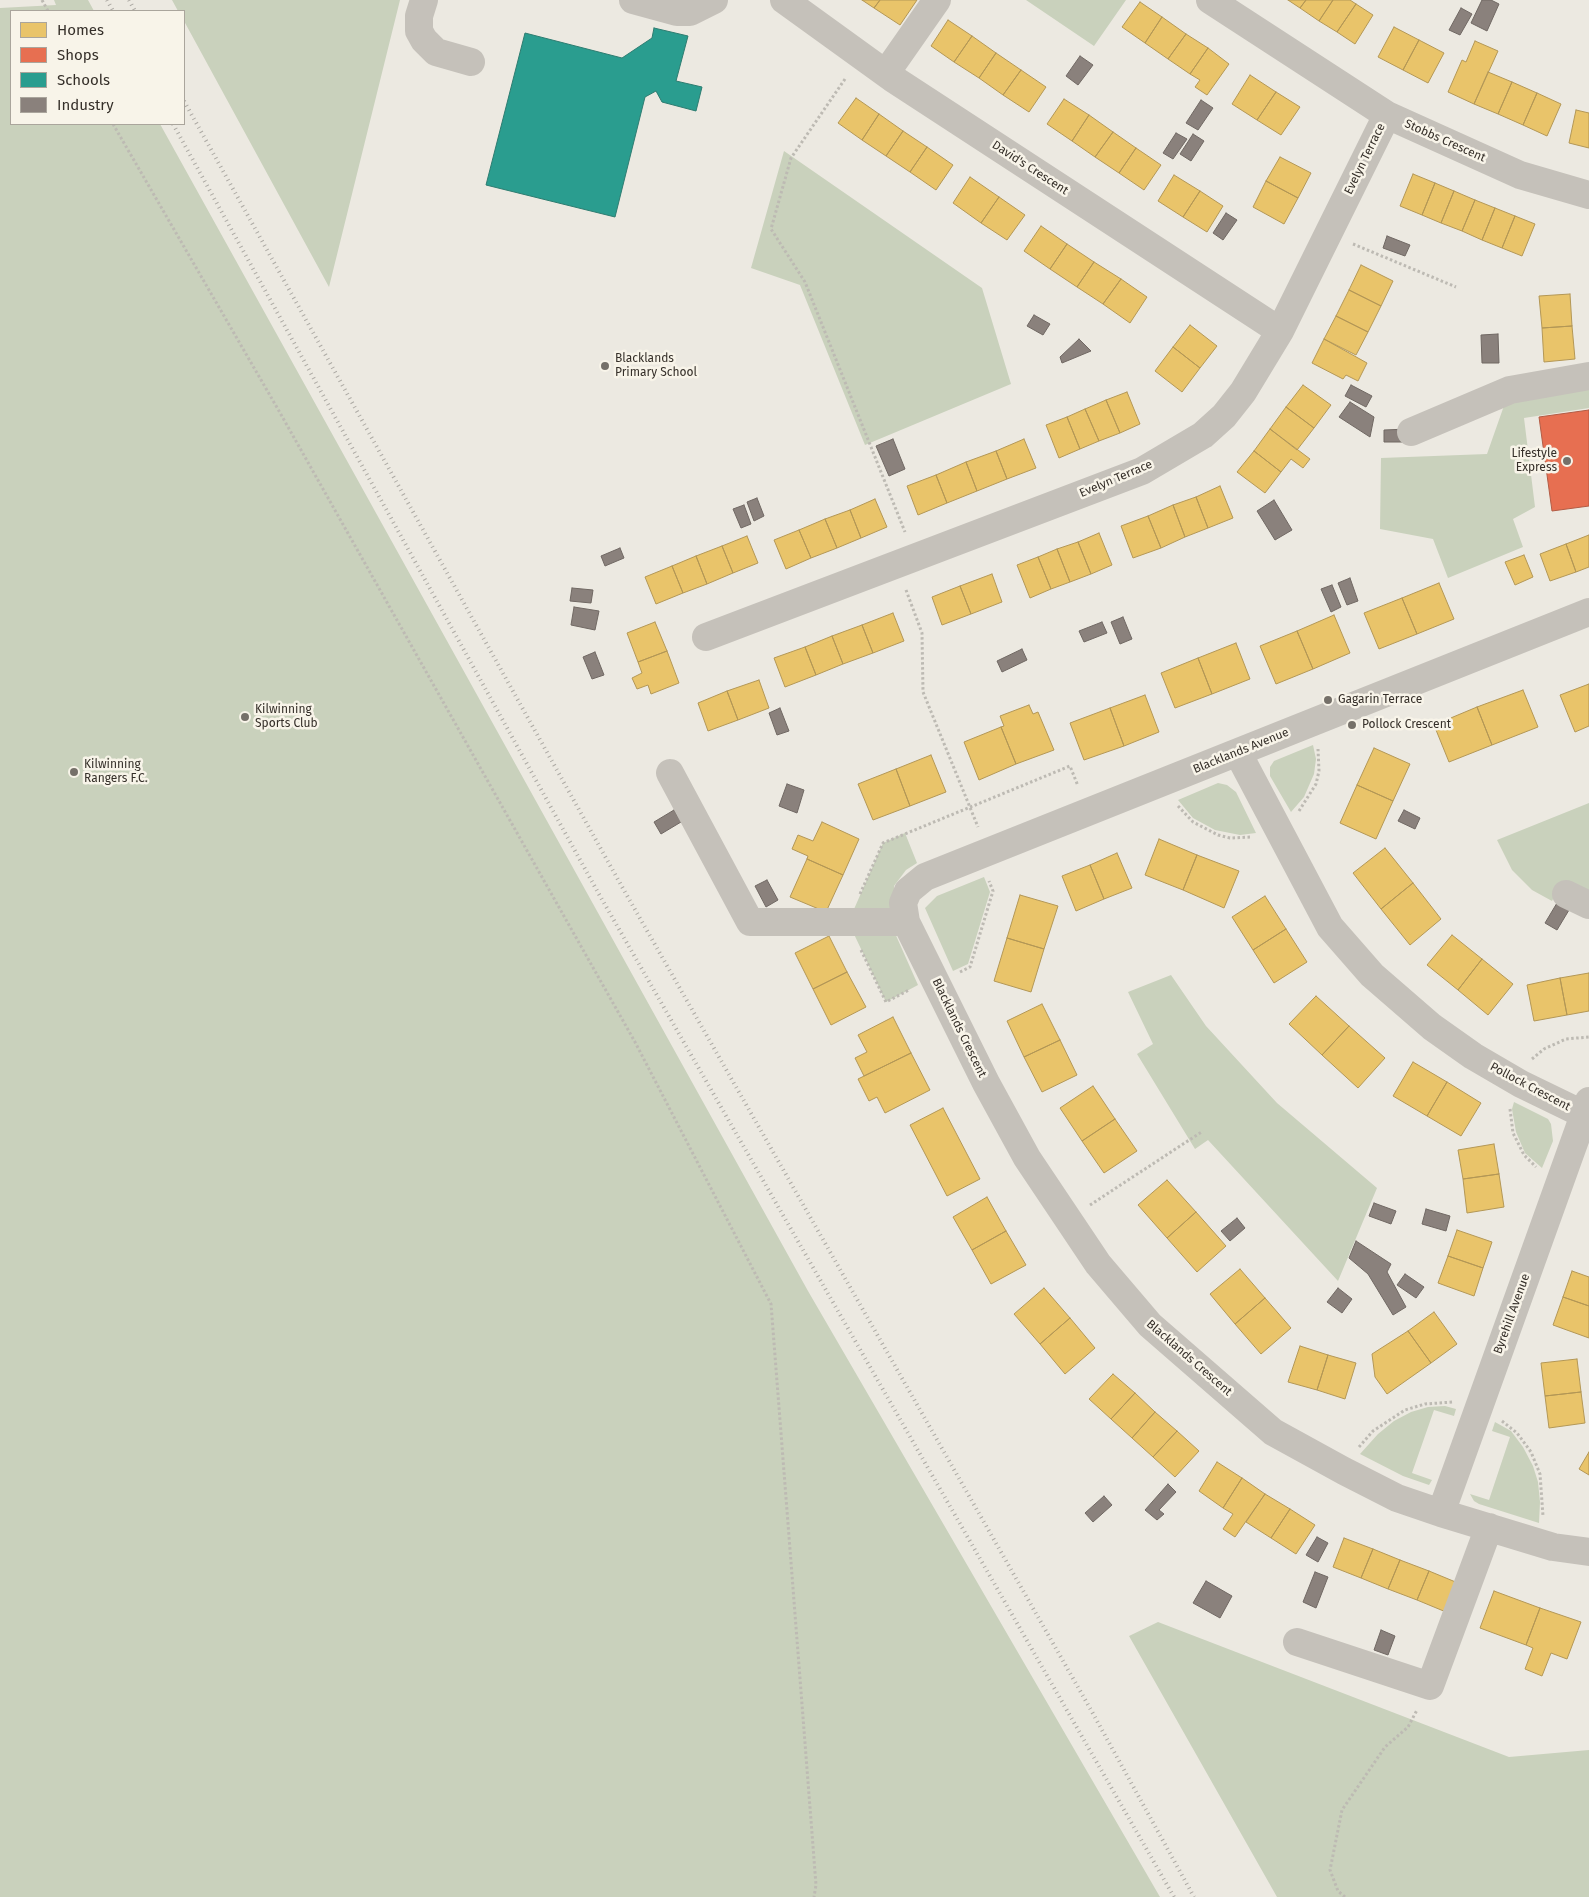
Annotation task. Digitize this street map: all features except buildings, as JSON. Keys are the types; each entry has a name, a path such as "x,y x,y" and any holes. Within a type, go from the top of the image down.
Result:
{"street":[{"path":"424,0 419,16 420,31 424,40 436,52 471,62"},
{"path":"633,0 677,12 690,12 714,0"},
{"name":"David's Crescent","path":"784,0 886,73 1280,331"},
{"path":"886,73 937,0"},
{"name":"Stobbs Crescent","path":"1214,1 1387,115 1520,175 1589,196"},
{"name":"Evelyn Terrace","path":"706,637 1142,470 1203,435 1224,416 1243,392 1280,331 1387,115"},
{"path":"1411,432 1510,390 1589,376"},
{"name":"Blacklands Avenue","path":"905,913 908,891 925,877 1589,612"},
{"name":"Pollock Crescent","path":"1238,753 1276,829 1330,927 1372,975 1432,1027 1474,1056 1516,1081 1587,1111"},
{"path":"670,773 750,922 905,913"},
{"name":"Blacklands Crescent","path":"905,913 937,984 986,1083 1027,1158 1067,1221 1098,1264 1150,1325 1274,1432 1397,1498 1553,1547 1589,1552"},
{"name":"Byrehill Avenue","path":"1441,1513 1587,1111"},
{"path":"1297,1642 1430,1686 1489,1527"}],"path":[{"path":"861,56 791,158 771,230 805,282 905,560 922,633 923,692 984,854 993,892 970,967 937,984"},
{"path":"114,125 279,411 635,1042 771,1304 816,1885 814,1897"},
{"path":"1328,233 1456,286"},
{"path":"1164,782 1182,812 1204,829 1218,835 1248,838 1276,829 1295,816 1316,784 1319,771 1318,744 1308,724"},
{"path":"1067,1221 1203,1130"},
{"path":"1345,1897 1338,1891 1330,1870 1342,1810 1385,1747 1408,1727 1430,1686"}],"green space":[{"name":"Kilwinning Sports Club","path":"54,0 88,0 93,10 10,10 10,125 161,125 808,1291 1160,1897 0,1897 0,8 56,5"},
{"path":"172,0 400,0 329,287 185,23 185,10 177,10"},
{"path":"1026,0 1126,0 1094,46"},
{"path":"784,151 982,288 1011,384 865,445 800,285 751,268"},
{"path":"1589,382 1589,408 1524,418 1535,507 1513,519 1523,547 1448,578 1433,539 1380,529 1381,458 1487,454 1506,400"},
{"path":"1313,745 1316,759 1314,774 1304,797 1291,812 1270,776 1270,767 1274,761"},
{"path":"1218,783 1227,785 1236,792 1256,833 1240,835 1215,830 1193,818 1178,800"},
{"path":"1589,803 1589,897 1561,885 1552,901 1532,890 1512,870 1497,840"},
{"path":"905,833 917,863 906,870 894,886 894,914 851,916 883,843"},
{"path":"984,877 990,892 968,964 953,971 925,908 937,896"},
{"path":"894,931 918,985 886,1002 853,932"},
{"path":"1171,975 1206,1026 1277,1103 1377,1188 1338,1281 1208,1140 1195,1149 1137,1054 1153,1044 1128,992"},
{"path":"1514,1102 1548,1119 1551,1124 1553,1141 1542,1168 1525,1153 1516,1132 1512,1109"},
{"path":"1445,1406 1456,1409 1454,1416 1434,1410 1412,1473 1432,1480 1429,1485 1403,1476 1360,1454 1378,1434 1394,1421 1411,1412 1428,1407"},
{"path":"1495,1422 1511,1431 1523,1447 1533,1466 1538,1482 1540,1502 1539,1523 1479,1504 1474,1501 1470,1494 1489,1500 1510,1437 1492,1431"},
{"path":"1158,1622 1509,1757 1589,1750 1589,1897 1277,1897 1129,1636"}],"railway":[{"path":"107,0 112,10"},
{"path":"129,0 134,10"},
{"path":"185,103 621,885 1091,1710 1194,1897"},
{"path":"174,125 600,896 1174,1897"}],"place":[{"name":"Blacklands Primary School","path":"605,366"},
{"name":"Lifestyle Express","path":"1567,461"},
{"name":"Gagarin Terrace","path":"1328,700"},
{"name":"Kilwinning Sports Club","path":"245,717"},
{"name":"Pollock Crescent","path":"1352,725"},
{"name":"Kilwinning Rangers F.C.","path":"74,772"}]}
